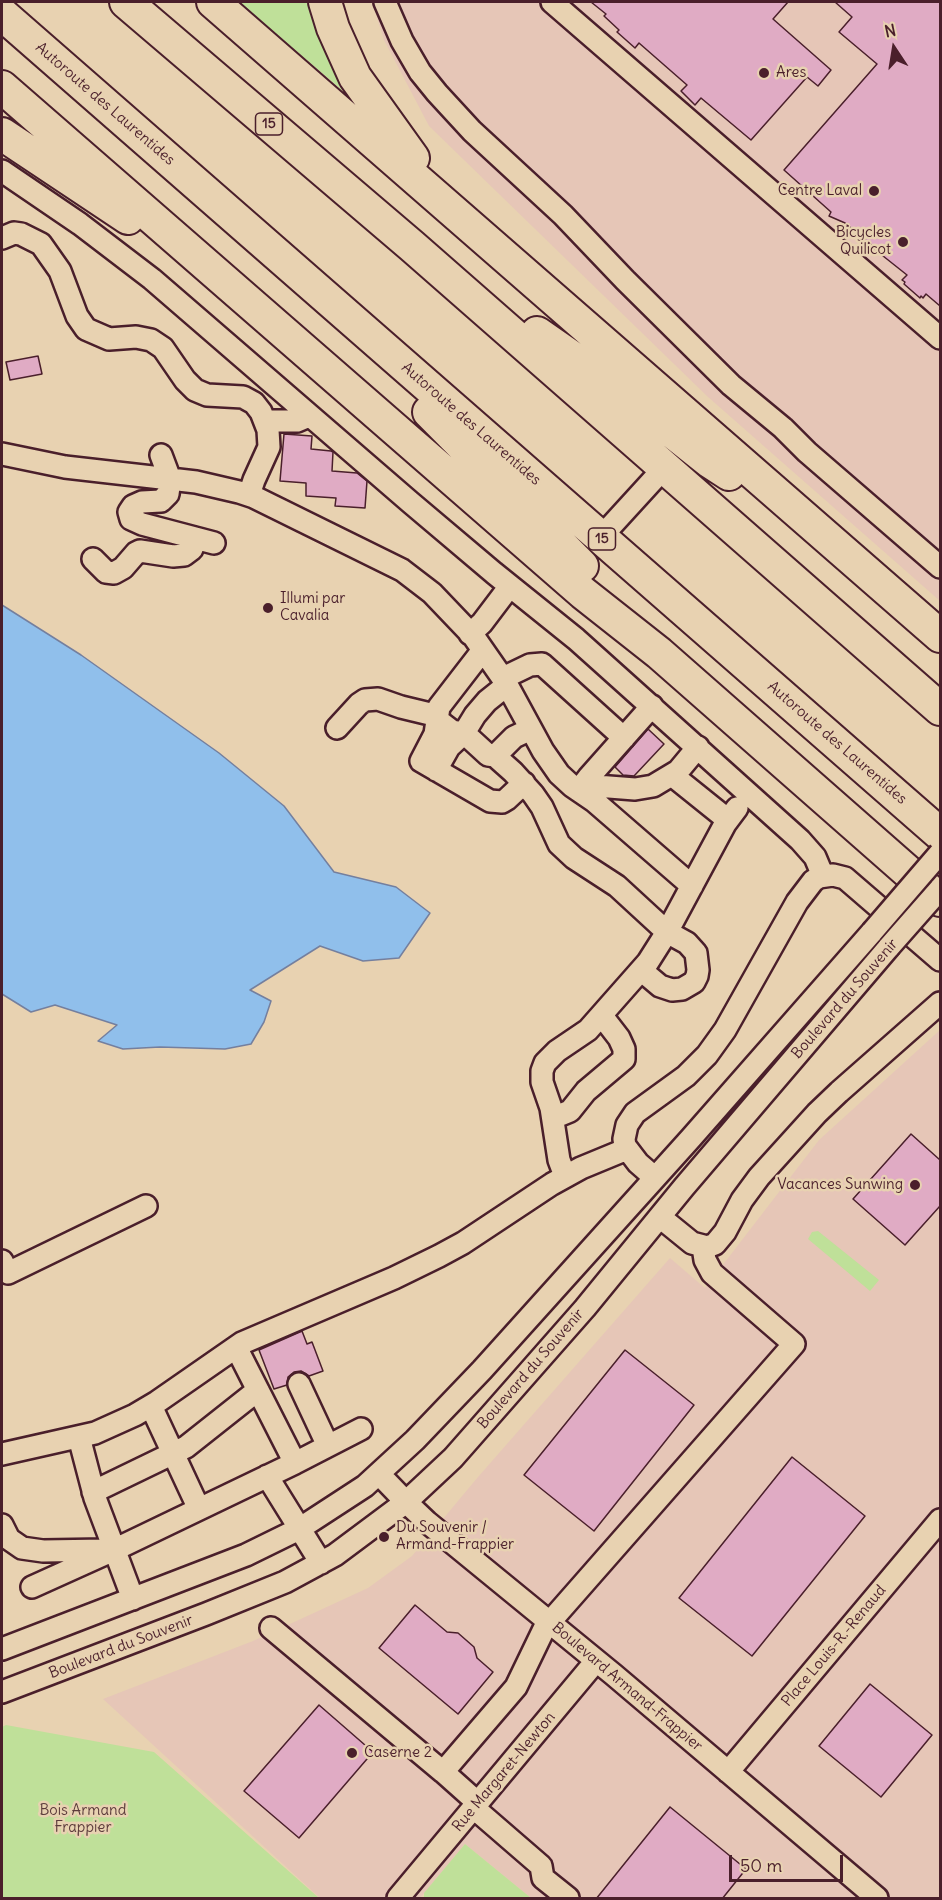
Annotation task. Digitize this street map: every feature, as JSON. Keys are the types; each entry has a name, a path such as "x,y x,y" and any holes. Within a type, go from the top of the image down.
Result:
{"highway":[{"name":"15","path":"126,2 412,246 940,709"},
{"path":"213,2 940,636"},
{"path":"325,2 340,45 360,84 447,204"},
{"name":"Autoroute des Laurentides","path":"2,14 940,834"},
{"path":"2,87 583,593 659,653 940,900"},
{"path":"2,134 222,278"},
{"path":"265,244 596,580 659,653"},
{"path":"412,246 626,395 709,461 828,538"}],"street":[{"path":"384,2 402,41 420,72 471,131 563,215 731,385 940,567"},
{"path":"552,2 940,338"},
{"path":"2,171 125,257 196,315 510,586 576,639 809,849 823,876"},
{"path":"2,238 15,233 28,236 41,244 60,271 77,316 86,329 109,339 143,338 158,343 195,390 207,395 250,399 258,407 265,421 269,447 249,495"},
{"path":"265,421 297,421 308,414"},
{"path":"2,454 65,467 214,485 249,495 402,570 432,593 477,642 505,682 543,751 566,781 692,886"},
{"path":"93,559 106,572 114,573 123,568 140,551 173,556 184,555 205,540 134,522 129,516 130,509 137,504 156,502 165,498 170,479 161,454"},
{"path":"600,537 664,468"},
{"path":"510,586 482,623 477,642 439,707 435,734 421,761 486,799 496,802 507,799 524,783"},
{"path":"436,770 449,747 464,733 487,701 505,682 530,665 542,664 624,738"},
{"path":"337,728 354,708 366,700 378,699 425,712 453,731 464,733 488,755 495,756 524,783 542,807 565,852 617,886 667,932 687,943 696,953 698,970 694,982 682,990 660,986 641,970"},
{"path":"579,790 652,706"},
{"path":"495,756 514,737 531,729"},
{"path":"579,790 604,785 635,789 659,784 684,765 698,747"},
{"path":"565,1176 559,1160 553,1118 542,1082 545,1063 557,1051 581,1036 602,1016 641,970 667,932 733,814 672,775"},
{"name":"Boulevard du Souvenir","path":"2,1649 246,1555 298,1529 379,1474 416,1440 586,1256 940,853"},
{"path":"654,1177 627,1149 624,1132 630,1119 642,1107 686,1076 707,1054 725,1030 797,902 813,881 823,876 839,876 855,885 940,960"},
{"name":"Boulevard du Souvenir","path":"2,1692 247,1599 321,1563 351,1544 406,1502 453,1458 585,1308 940,889"},
{"path":"660,1217 687,1241 703,1247 712,1246 719,1241 749,1191 816,1113 940,1004"},
{"path":"553,1118 570,1111 586,1092 624,1059 624,1049 619,1038 602,1016"},
{"path":"2,1454 79,1437 114,1425 150,1406 236,1347 440,1256 565,1176 627,1149"},
{"path":"2,1261 8,1273 146,1206"},
{"path":"441,1770 443,1772 516,1687 544,1629 794,1344 712,1273 705,1260 703,1247"},
{"path":"236,1347 295,1463"},
{"path":"299,1384 328,1446"},
{"path":"93,1492 174,1454 195,1441 258,1390"},
{"path":"150,1406 199,1509"},
{"path":"32,1587 114,1550 361,1429"},
{"path":"79,1437 93,1492 133,1599"},
{"name":"Boulevard Armand-Frappier","path":"379,1474 406,1502 728,1772 862,1895"},
{"path":"267,1476 321,1563"},
{"name":"Place Louis-R.-Renaud","path":"728,1772 940,1520"},
{"path":"2,1529 15,1545 32,1550 114,1550"},
{"path":"271,1628 441,1770 541,1866 543,1878 568,1899"},
{"name":"Rue Margaret-Newton","path":"409,1894 476,1805 596,1661"}],"shaded area":[{"path":"372,2 940,2 940,601 708,397 429,126 384,40"},
{"path":"940,1030 940,1898 531,1898 465,1844 420,1898 320,1898 103,1699 253,1641 368,1588 412,1556 478,1477 670,1258 705,1288 819,1140"}],"green space":[{"path":"239,2 316,2 355,93 350,97"},
{"path":"818,1231 879,1280 870,1291 808,1239 812,1232"},
{"name":"Bois Armand Frappier","path":"6,1725 154,1752 319,1898 2,1898 2,1727"},
{"path":"465,1844 531,1898 424,1898 424,1893"}],"water":[{"path":"2,605 81,655 219,753 284,806 334,872 396,887 430,913 399,958 363,961 320,946 250,990 271,1001 264,1022 251,1044 225,1049 160,1047 123,1049 98,1041 117,1025 55,1005 31,1012 2,994"}],"building":[{"path":"591,2 788,2 773,19 831,70 818,86 807,77 751,140 701,98 695,105 681,91 687,85 639,43 635,48 617,32 619,30 604,16 606,14"},
{"name":"Centre Laval","path":"835,2 940,2 940,306 926,294 920,298 904,284 902,280 907,275 845,223 829,216 831,212 784,170 877,64 839,32 852,17"},
{"path":"38,356 42,374 10,380 6,362"},
{"path":"284,434 312,436 311,449 333,452 332,471 357,473 367,481 365,508 335,506 336,498 306,496 306,483 280,481"},
{"path":"648,729 664,744 634,776 623,775 615,767"},
{"path":"911,1134 940,1160 940,1206 905,1245 853,1199"},
{"path":"302,1331 307,1344 312,1342 323,1371 309,1376 301,1371 294,1372 288,1377 287,1385 274,1389 259,1350"},
{"path":"625,1350 694,1405 594,1531 524,1475"},
{"path":"792,1457 865,1516 752,1656 679,1598"},
{"path":"415,1605 447,1632 458,1633 474,1647 477,1658 493,1672 458,1714 379,1648"},
{"path":"870,1684 932,1735 881,1797 819,1746"},
{"path":"319,1705 373,1752 299,1838 244,1791"},
{"path":"670,1807 746,1869 722,1899 596,1899"}],"place":[{"name":"Ares","path":"764,73"},
{"name":"Centre Laval","path":"874,191"},
{"name":"Bicycles Quilicot","path":"903,242"},
{"name":"Illumi par Cavalia","path":"268,608"},
{"name":"Vacances Sunwing","path":"915,1185"},
{"name":"Du Souvenir / Armand-Frappier","path":"384,1537"},
{"name":"Caserne 2","path":"352,1753"}]}
